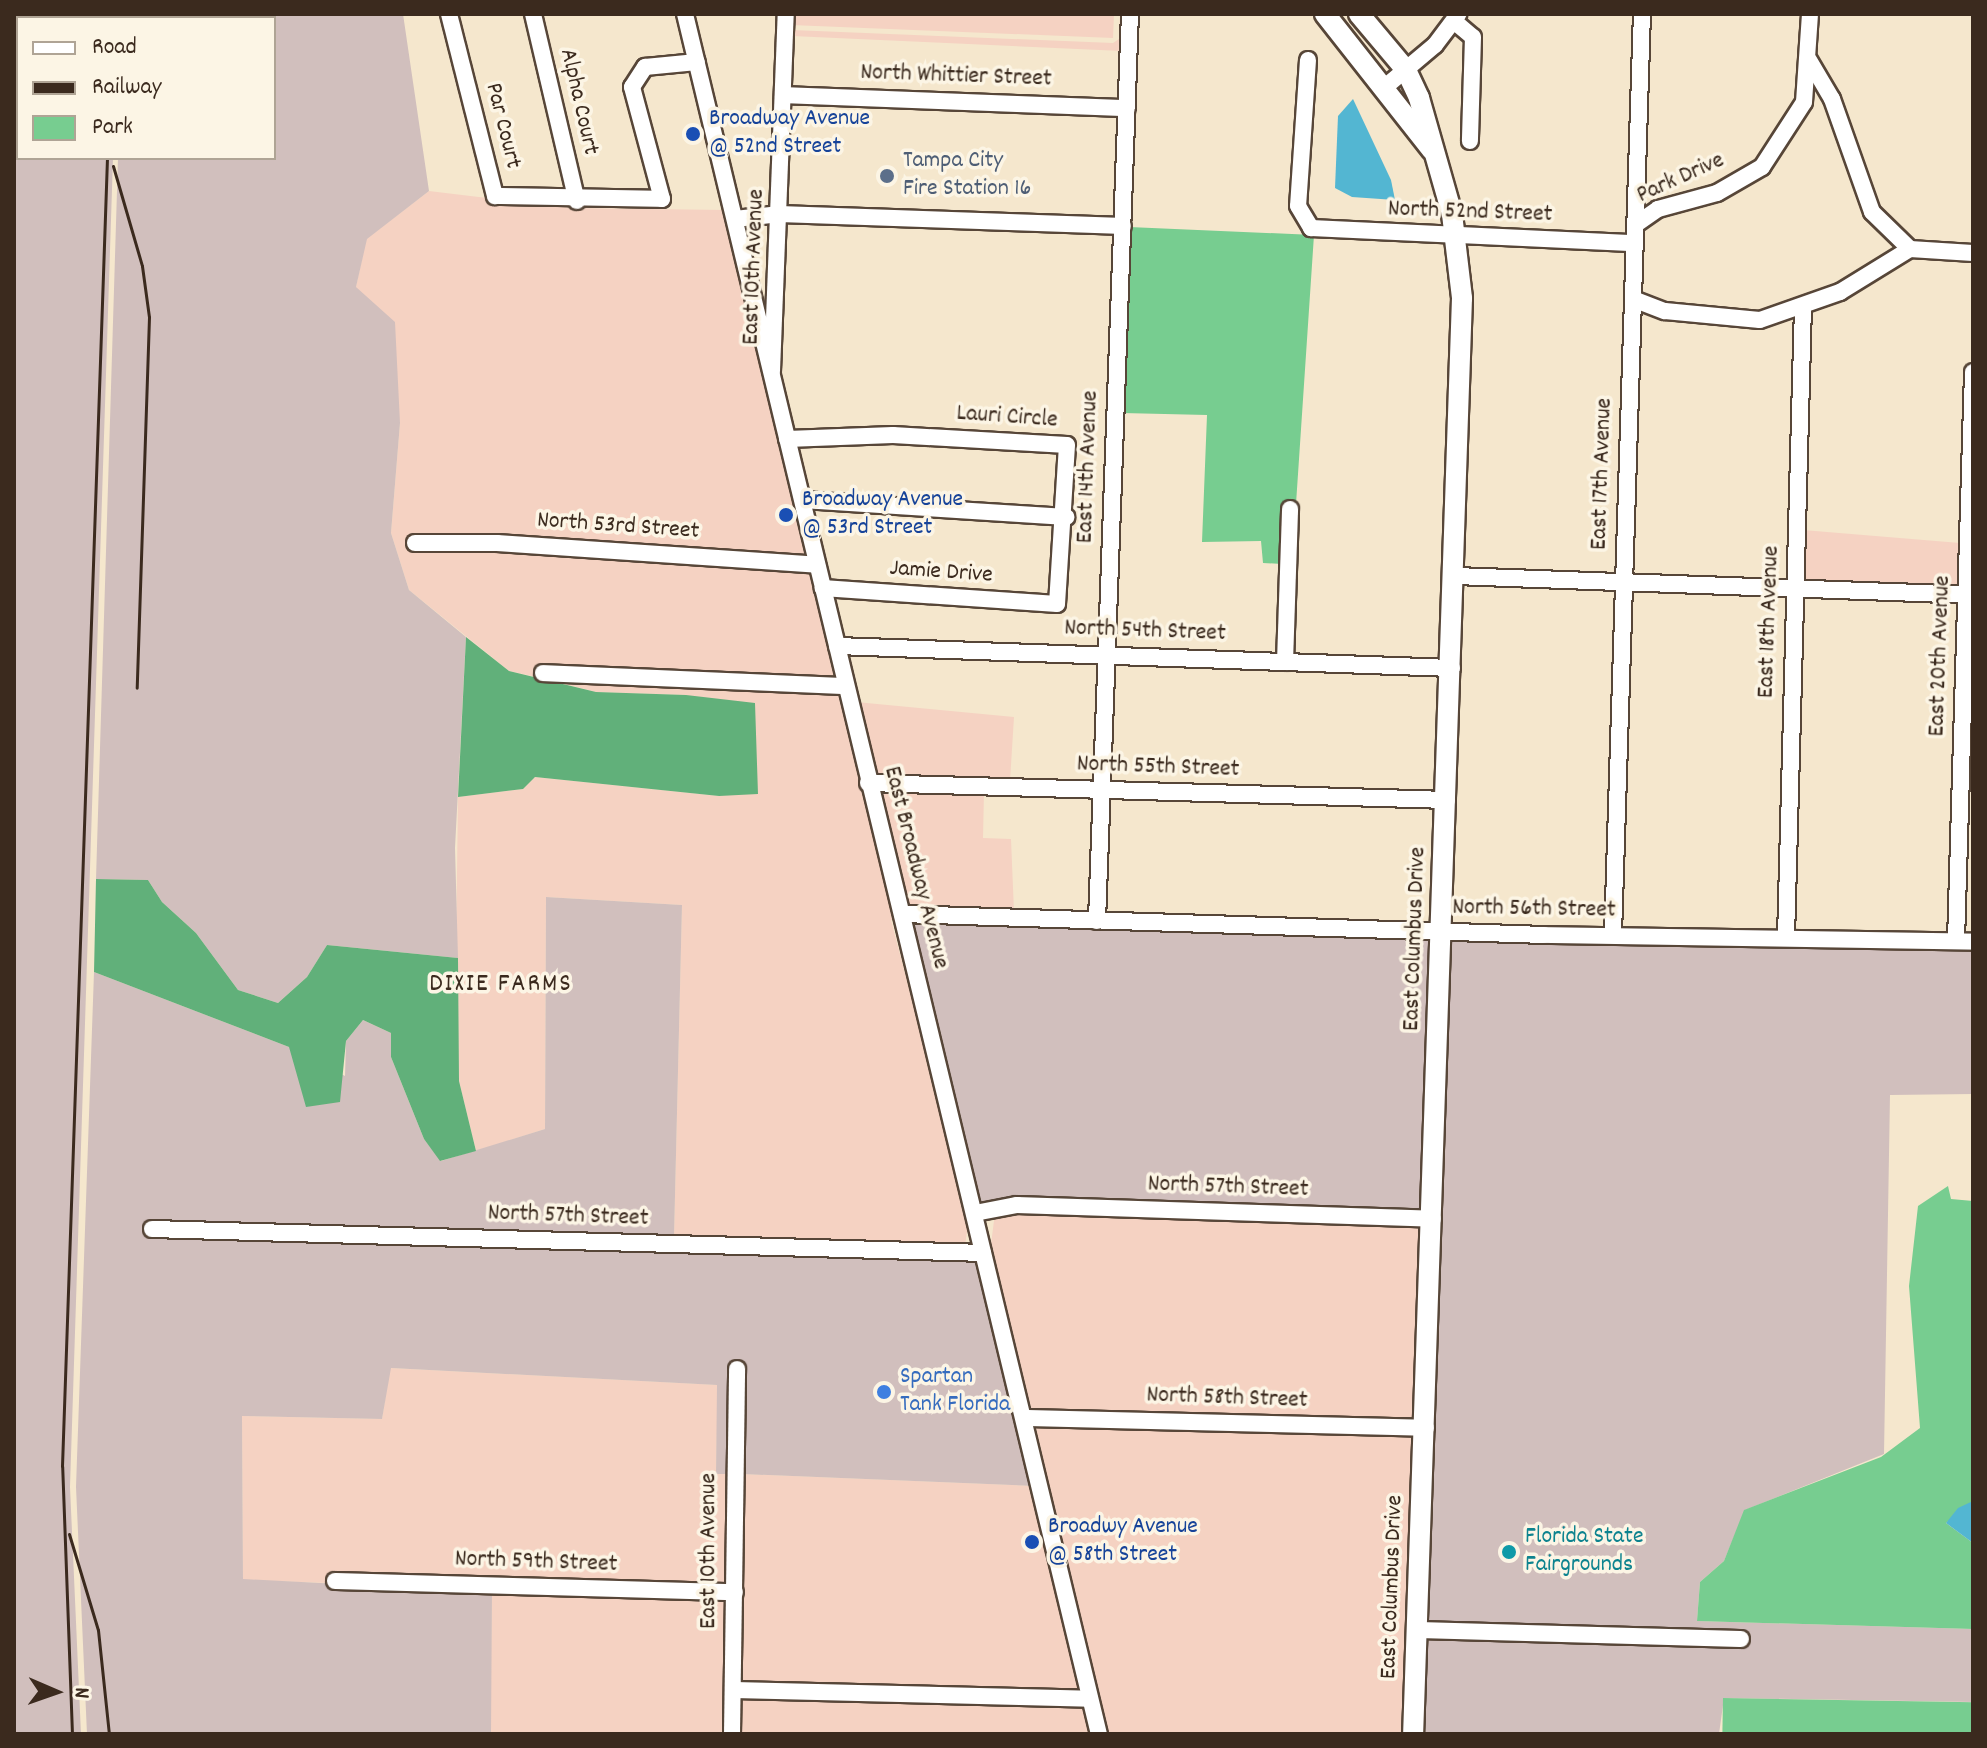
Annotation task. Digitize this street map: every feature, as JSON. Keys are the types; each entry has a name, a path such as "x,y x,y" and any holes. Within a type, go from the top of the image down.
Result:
{"main road":[{"name":"East Columbus Drive","path":"1325,14 1432,150"},
{"name":"East Columbus Drive","path":"1359,14 1406,70 1428,124 1432,150 1457,237 1462,323 1413,1734"}],"street":[{"name":"Par Court","path":"449,14 495,196 577,201 662,199 632,87 636,77 656,64 697,62"},
{"name":"Alpha Court","path":"533,14 577,201"},
{"name":"East Broadway Avenue","path":"685,14 868,783 1026,1418 1099,1734"},
{"name":"East 10th Avenue","path":"771,376 776,358 786,14"},
{"name":"East 14th Avenue","path":"1097,921 1130,14"},
{"name":"East 17th Avenue","path":"1613,935 1642,14"},
{"path":"1810,14 1809,60 1832,99 1872,212 1910,249"},
{"path":"1385,87 1406,70 1456,18 1473,37 1470,141"},
{"name":"North 52nd Street","path":"1308,60 1298,206 1305,224 1322,230 1635,243"},
{"name":"Park Drive","path":"1635,225 1658,209 1717,193 1762,167 1804,102 1809,60"},
{"name":"North Whittier Street","path":"783,95 1127,108"},
{"path":"1804,102 1832,99"},
{"path":"735,219 780,214 1123,226"},
{"path":"1633,299 1665,311 1712,318 1760,320 1840,292 1910,249 1973,253"},
{"name":"East 18th Avenue","path":"1786,938 1803,307"},
{"name":"East 20th Avenue","path":"1965,942 1973,372"},
{"name":"Lauri Circle","path":"787,439 893,435 1067,445 1066,517 1057,604"},
{"path":"803,500 1066,517"},
{"path":"1285,662 1290,509"},
{"name":"North 53rd Street","path":"415,543 497,543 817,565"},
{"path":"1455,576 1970,595"},
{"name":"Jamie Drive","path":"823,588 1057,604"},
{"name":"North 54th Street","path":"837,646 1452,668"},
{"path":"543,673 846,686"},
{"name":"North 55th Street","path":"868,783 1447,800"},
{"name":"North 56th Street","path":"902,914 1442,932 1965,942"},
{"name":"North 57th Street","path":"975,1213 1017,1205 1433,1219"},
{"name":"North 57th Street","path":"152,1229 983,1253"},
{"name":"East 10th Avenue","path":"732,1734 735,1592 731,1574 737,1369"},
{"name":"North 58th Street","path":"1026,1418 1426,1428"},
{"name":"North 59th Street","path":"335,1581 735,1592"},
{"path":"1418,1630 1741,1639"},
{"path":"734,1690 1090,1699"}],"shaded area":[{"path":"14,14 121,14 16,16 16,160 113,160 70,1487 81,1734 14,1734"},
{"path":"403,14 429,191 367,239 356,287 395,322 400,423 391,533 409,590 466,637 455,848 458,958 327,945 307,977 278,1003 238,990 196,933 162,902 148,880 96,879 118,160 276,160 276,16 126,16"},
{"path":"791,14 1114,14 1113,38 791,25"},
{"path":"1120,14 1122,51 792,36 792,30 1113,43 1119,39"},
{"path":"429,191 572,208 726,210 809,558 497,537 409,537 409,548 497,549 812,570 838,680 537,667 536,677 509,671 409,590 391,533 400,423 356,287 366,239"},
{"path":"1803,530 1960,543 1960,588 1802,583"},
{"path":"546,679 840,692 897,920 891,920 969,1217 965,1246 674,1238 682,905 546,897 545,1129 476,1151 459,1081 455,1024 458,797 523,789 535,777 719,796 686,695 596,692"},
{"path":"856,702 1014,717 1010,781 874,777"},
{"path":"876,789 984,792 983,838 1011,839 1014,912 907,908"},
{"path":"546,897 682,905 674,1238 146,1223 145,1234 978,1259 1035,1486 741,1474 743,1363 731,1363 727,1474 716,1474 717,1385 391,1368 382,1419 242,1416 243,1579 492,1592 491,1734 87,1734 76,1487 94,972 289,1047 345,1076 346,1041 363,1020 391,1033 391,1057 424,1139 441,1161 545,1129"},
{"path":"910,920 1436,938 1427,1213 979,1206"},
{"path":"1449,938 1973,948 1973,1094 1890,1095 1884,1454 1745,1510 1724,1561 1700,1582 1697,1621 1973,1629 1973,1702 1724,1698 1719,1734 1420,1734 1424,1637 1747,1645 1747,1634 1424,1625"},
{"path":"995,1213 1426,1228 1420,1422 1032,1412 990,1252"},
{"path":"390,1368 718,1385 716,1473 727,1474 727,1586 330,1575 329,1583 243,1580 242,1416 382,1419"},
{"path":"1035,1424 1419,1434 1407,1734 1106,1734"},
{"path":"741,1474 1035,1486 1082,1693 741,1685"},
{"path":"492,1592 728,1596 726,1734 490,1734"},
{"path":"741,1697 1085,1704 1092,1734 739,1734"}],"green space":[{"path":"1129,227 1314,235 1296,504 1284,504 1282,564 1263,563 1261,541 1202,542 1207,415 1122,413"},
{"path":"466,637 509,671 596,692 686,695 755,703 758,794 719,796 535,777 523,789 458,797"},
{"path":"96,879 148,880 162,902 196,933 238,990 278,1003 307,977 327,945 458,958 459,1081 476,1151 440,1161 424,1139 391,1057 391,1033 363,1020 346,1041 340,1102 306,1107 289,1047 94,972"},
{"path":"1948,1186 1951,1199 1973,1201 1973,1501 1946,1523 1973,1543 1973,1629 1697,1621 1700,1582 1724,1561 1744,1510 1881,1457 1920,1428 1909,1286 1918,1206"},
{"path":"1723,1698 1973,1702 1972,1734 1722,1734"}],"water":[{"path":"1353,99 1391,180 1395,200 1352,197 1335,188 1338,116"},
{"path":"1973,1501 1973,1543 1946,1523 1958,1508"}],"railway":[{"path":"72,1734 62,1466 107,160"},
{"path":"113,166 142,266 149,317 137,688"},
{"path":"69,1534 98,1630 109,1734"}],"place":[{"name":"Broadway Avenue @ 52nd Street","path":"693,134"},
{"name":"Tampa City Fire Station 16","path":"887,176"},
{"name":"Broadway Avenue @ 53rd Street","path":"786,515"},
{"name":"Spartan Tank Florida","path":"884,1392"},
{"name":"Broadwy Avenue @ 58th Street","path":"1032,1542"},
{"name":"Florida State Fairgrounds","path":"1509,1552"}],"district":[{"name":"DIXIE FARMS","path":"501,985"}]}
